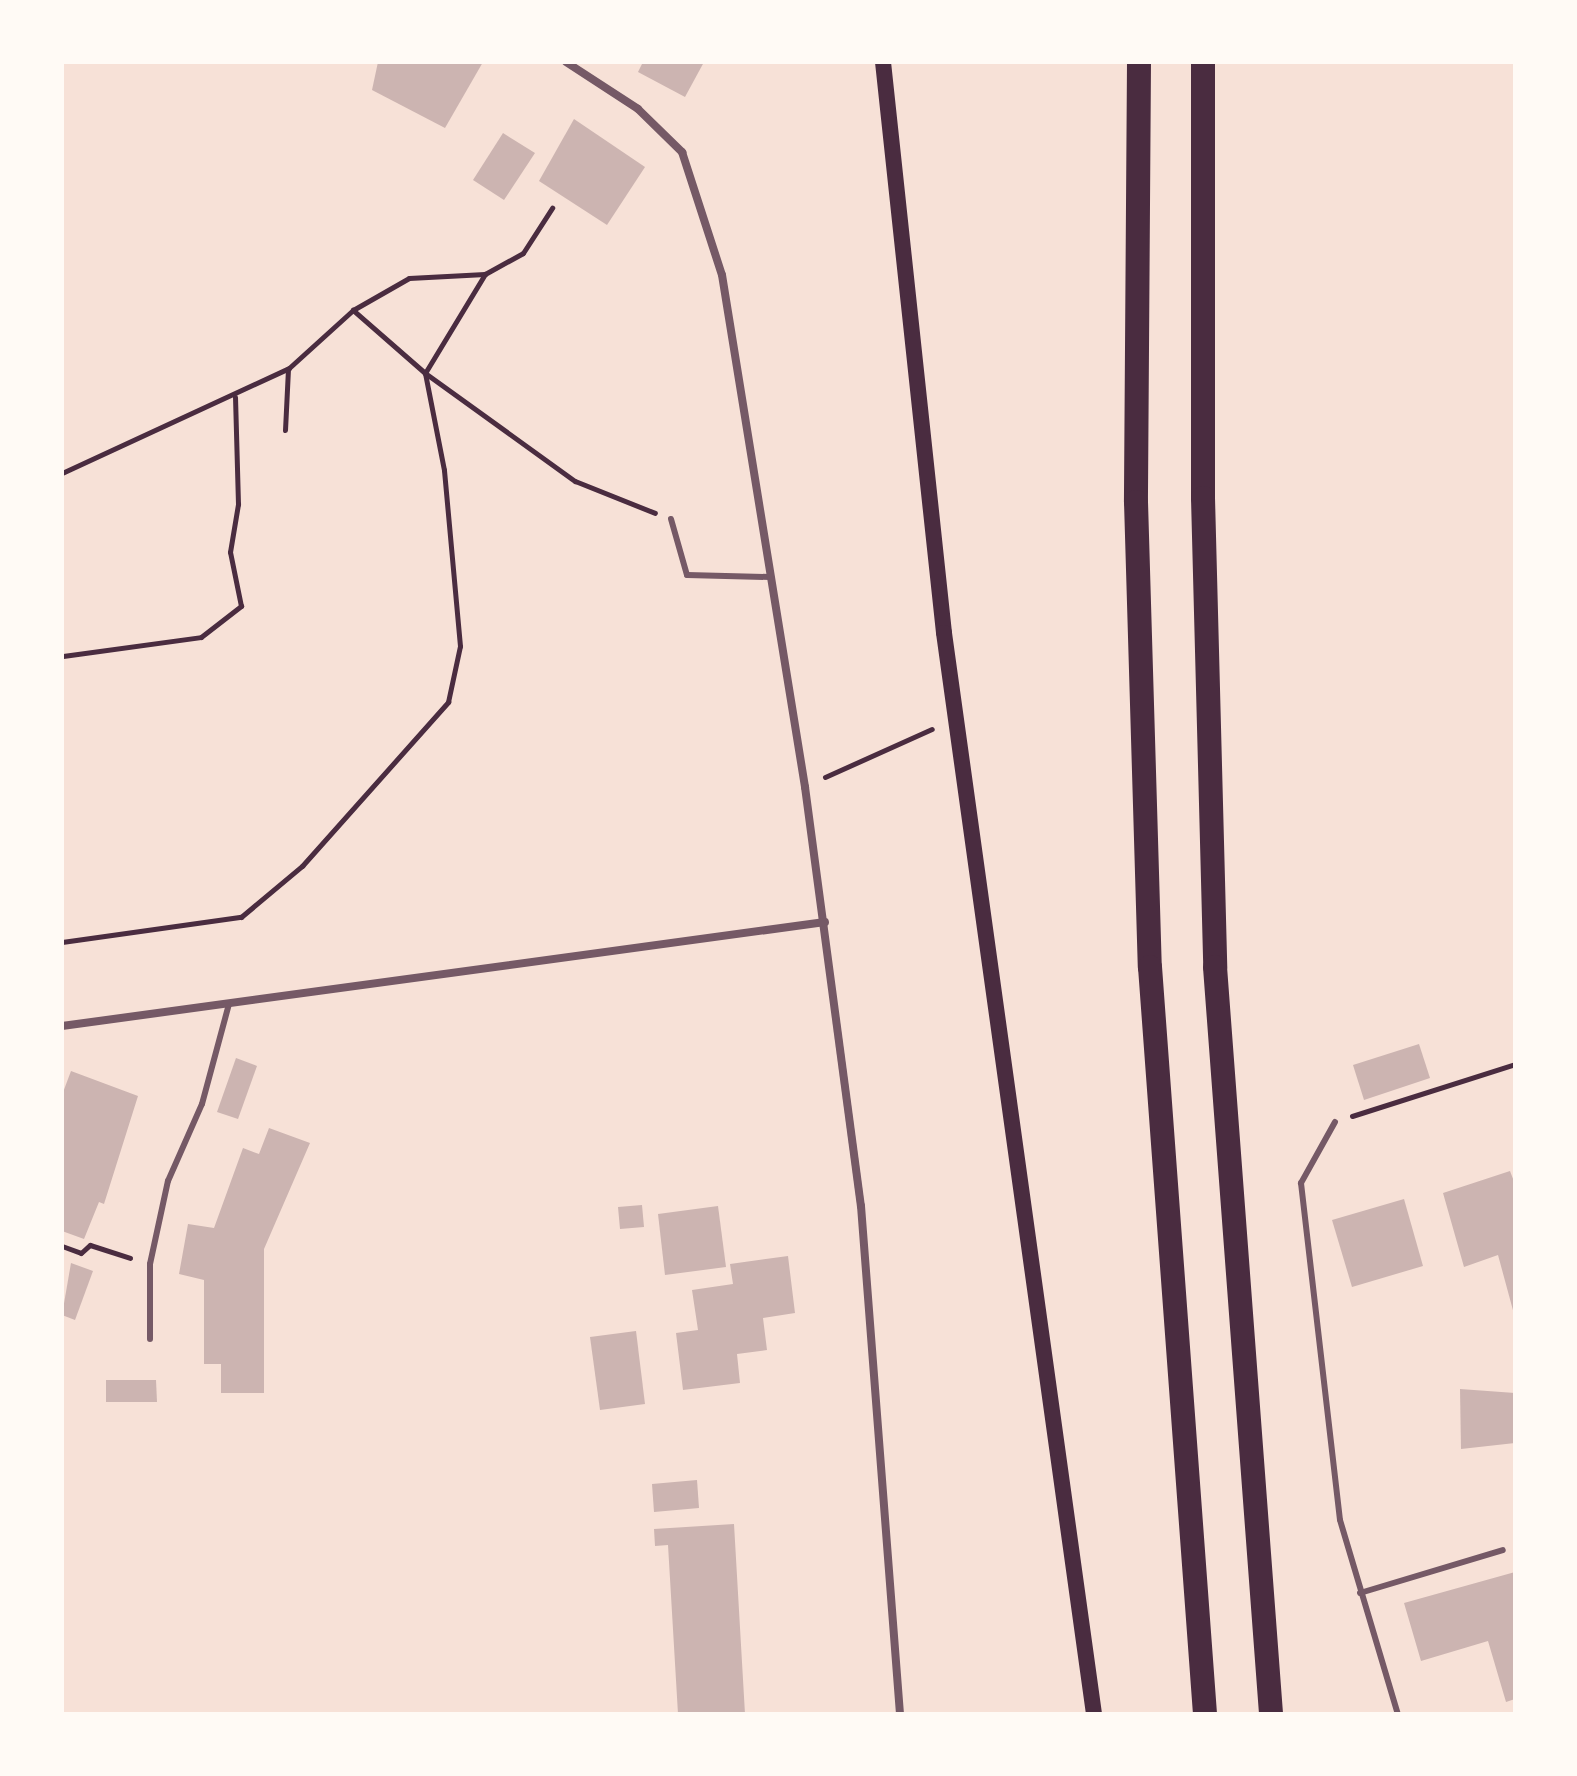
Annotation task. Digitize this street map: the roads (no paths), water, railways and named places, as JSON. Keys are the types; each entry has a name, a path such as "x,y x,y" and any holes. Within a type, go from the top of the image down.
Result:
{"highway":[{"path":"1139,62 1136,502 1150,967 1205,1714"},
{"path":"1203,62 1204,620 1215,967 1271,1714"}],"main road":[{"path":"883,62 957,726 1094,1714"}],"street":[{"path":"566,62 638,109 682,152 722,275 805,787 861,1206 900,1714"},
{"path":"62,1026 825,922"}],"lane":[{"path":"671,519 687,575 771,577"},
{"path":"150,1339 150,1264 168,1181 202,1104 229,1004"},
{"path":"1335,1122 1301,1183 1340,1520 1398,1714"},
{"path":"1360,1593 1503,1550"}]}
